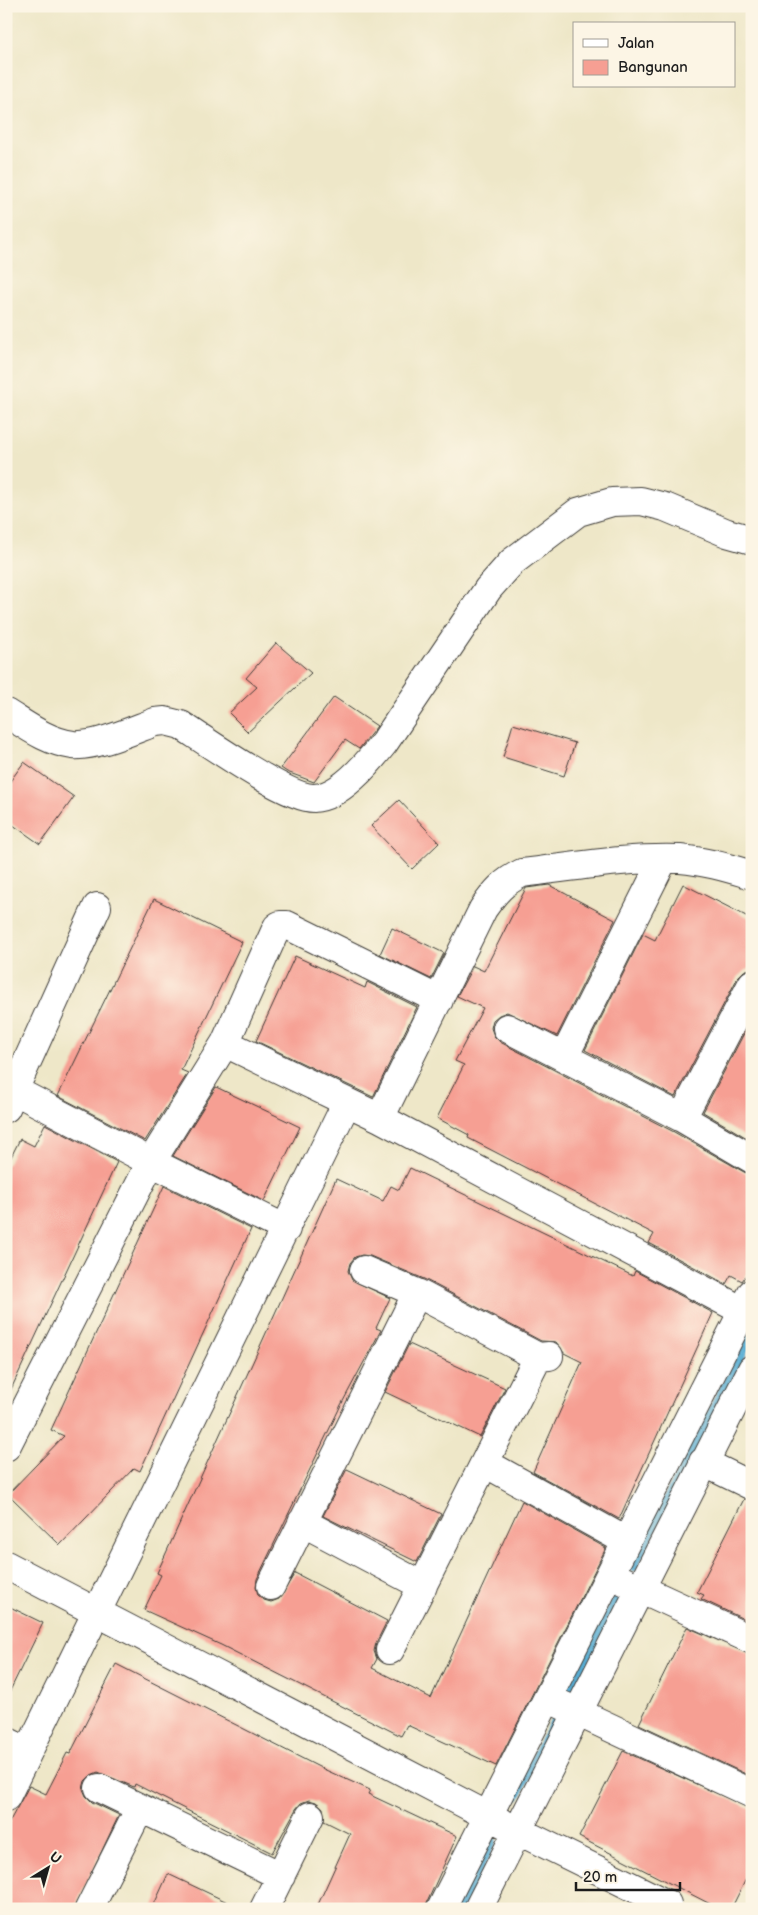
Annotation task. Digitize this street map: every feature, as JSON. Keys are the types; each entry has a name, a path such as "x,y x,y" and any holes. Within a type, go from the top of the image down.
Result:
{"street":[{"path":"6,713 42,736 73,745 94,742 155,722 165,721 181,725 290,793 314,798 342,788 366,765 384,743 488,589 512,562 578,512 612,502 642,501 665,507 726,533 752,540"},
{"path":"380,1118 484,909 497,888 507,880 522,873 662,860 717,864 752,875"},
{"path":"564,1057 662,860"},
{"path":"97,907 9,1095 151,1162 286,1229"},
{"path":"6,1447 151,1162 226,1043 274,931 280,924 286,925 439,1000"},
{"path":"682,1118 752,984"},
{"path":"507,1028 682,1118 752,1159"},
{"path":"226,1043 747,1302 441,1909"},
{"path":"6,1797 17,1747 97,1611 347,1102"},
{"path":"364,1270 417,1293 543,1356 484,1462 390,1650"},
{"path":"271,1586 417,1293"},
{"path":"478,1909 516,1830 752,1369"},
{"path":"484,1462 626,1541"},
{"path":"703,1462 752,1486"},
{"path":"302,1522 423,1586"},
{"path":"6,1565 488,1816 667,1904"},
{"path":"609,1575 641,1587 752,1640"},
{"path":"547,1697 752,1794"},
{"path":"99,1788 281,1876"},
{"path":"88,1909 140,1808"},
{"path":"264,1909 310,1816"}],"building":[{"path":"276,643 311,673 248,732 229,713 257,687 246,678"},
{"path":"334,697 377,726 359,749 345,740 314,782 281,768"},
{"path":"513,724 575,743 564,776 503,757"},
{"path":"24,762 74,797 40,844 6,820 6,787"},
{"path":"399,800 439,843 412,869 371,826"},
{"path":"683,884 752,919 752,968 744,971 738,977 675,1097 585,1050 643,934 655,940"},
{"path":"549,885 615,920 557,1036 507,1012 493,1020 491,1028 494,1036 500,1042 674,1132 752,1175 752,1267 742,1281 731,1275 726,1284 649,1243 654,1234 468,1138 469,1135 437,1118 464,1065 455,1061 483,1008 457,996 473,966 484,971 526,888"},
{"path":"154,899 242,942 181,1070 188,1073 145,1141 58,1096"},
{"path":"392,928 444,953 431,979 380,954"},
{"path":"295,956 365,988 367,982 417,1007 373,1097 256,1041"},
{"path":"752,1018 752,1141 703,1112"},
{"path":"216,1087 300,1127 264,1201 173,1156"},
{"path":"45,1124 117,1162 6,1400 6,1167 20,1139 34,1146"},
{"path":"410,1168 633,1276 635,1271 713,1313 619,1519 533,1472 582,1362 564,1353 556,1342 541,1341 424,1279 370,1256 362,1255 355,1257 350,1263 348,1271 352,1280 390,1298 376,1328 381,1330 341,1405 257,1579 258,1595 264,1600 271,1602 279,1599 295,1573 387,1621 376,1643 374,1651 377,1659 372,1668 431,1698 522,1501 606,1548 496,1766 407,1725 401,1736 221,1645 144,1610 161,1575 157,1573 336,1179 383,1201 391,1186 399,1190"},
{"path":"164,1186 251,1229 140,1471 134,1468 60,1545 8,1494 64,1436 51,1430"},
{"path":"409,1344 505,1388 480,1437 385,1392"},
{"path":"347,1469 441,1514 417,1562 323,1516"},
{"path":"744,1499 752,1501 752,1623 701,1599 704,1595 697,1592"},
{"path":"6,1605 43,1623 6,1699"},
{"path":"687,1627 752,1655 752,1777 639,1724"},
{"path":"116,1664 319,1767 370,1790 368,1794 457,1836 424,1909 316,1909 350,1834 324,1821 323,1808 316,1802 309,1800 301,1803 272,1853 135,1784 134,1787 98,1772 91,1775 85,1781 83,1789 86,1796 92,1802 119,1815 74,1909 6,1909 6,1828 29,1786 46,1794 67,1753 70,1754"},
{"path":"623,1751 752,1809 752,1867 731,1909 720,1909 579,1837"},
{"path":"168,1874 242,1909 152,1909"}],"waterway":[{"path":"633,1567 752,1333"},
{"path":"569,1691 618,1597"},
{"path":"516,1796 557,1717"},
{"path":"459,1909 492,1841"}]}
